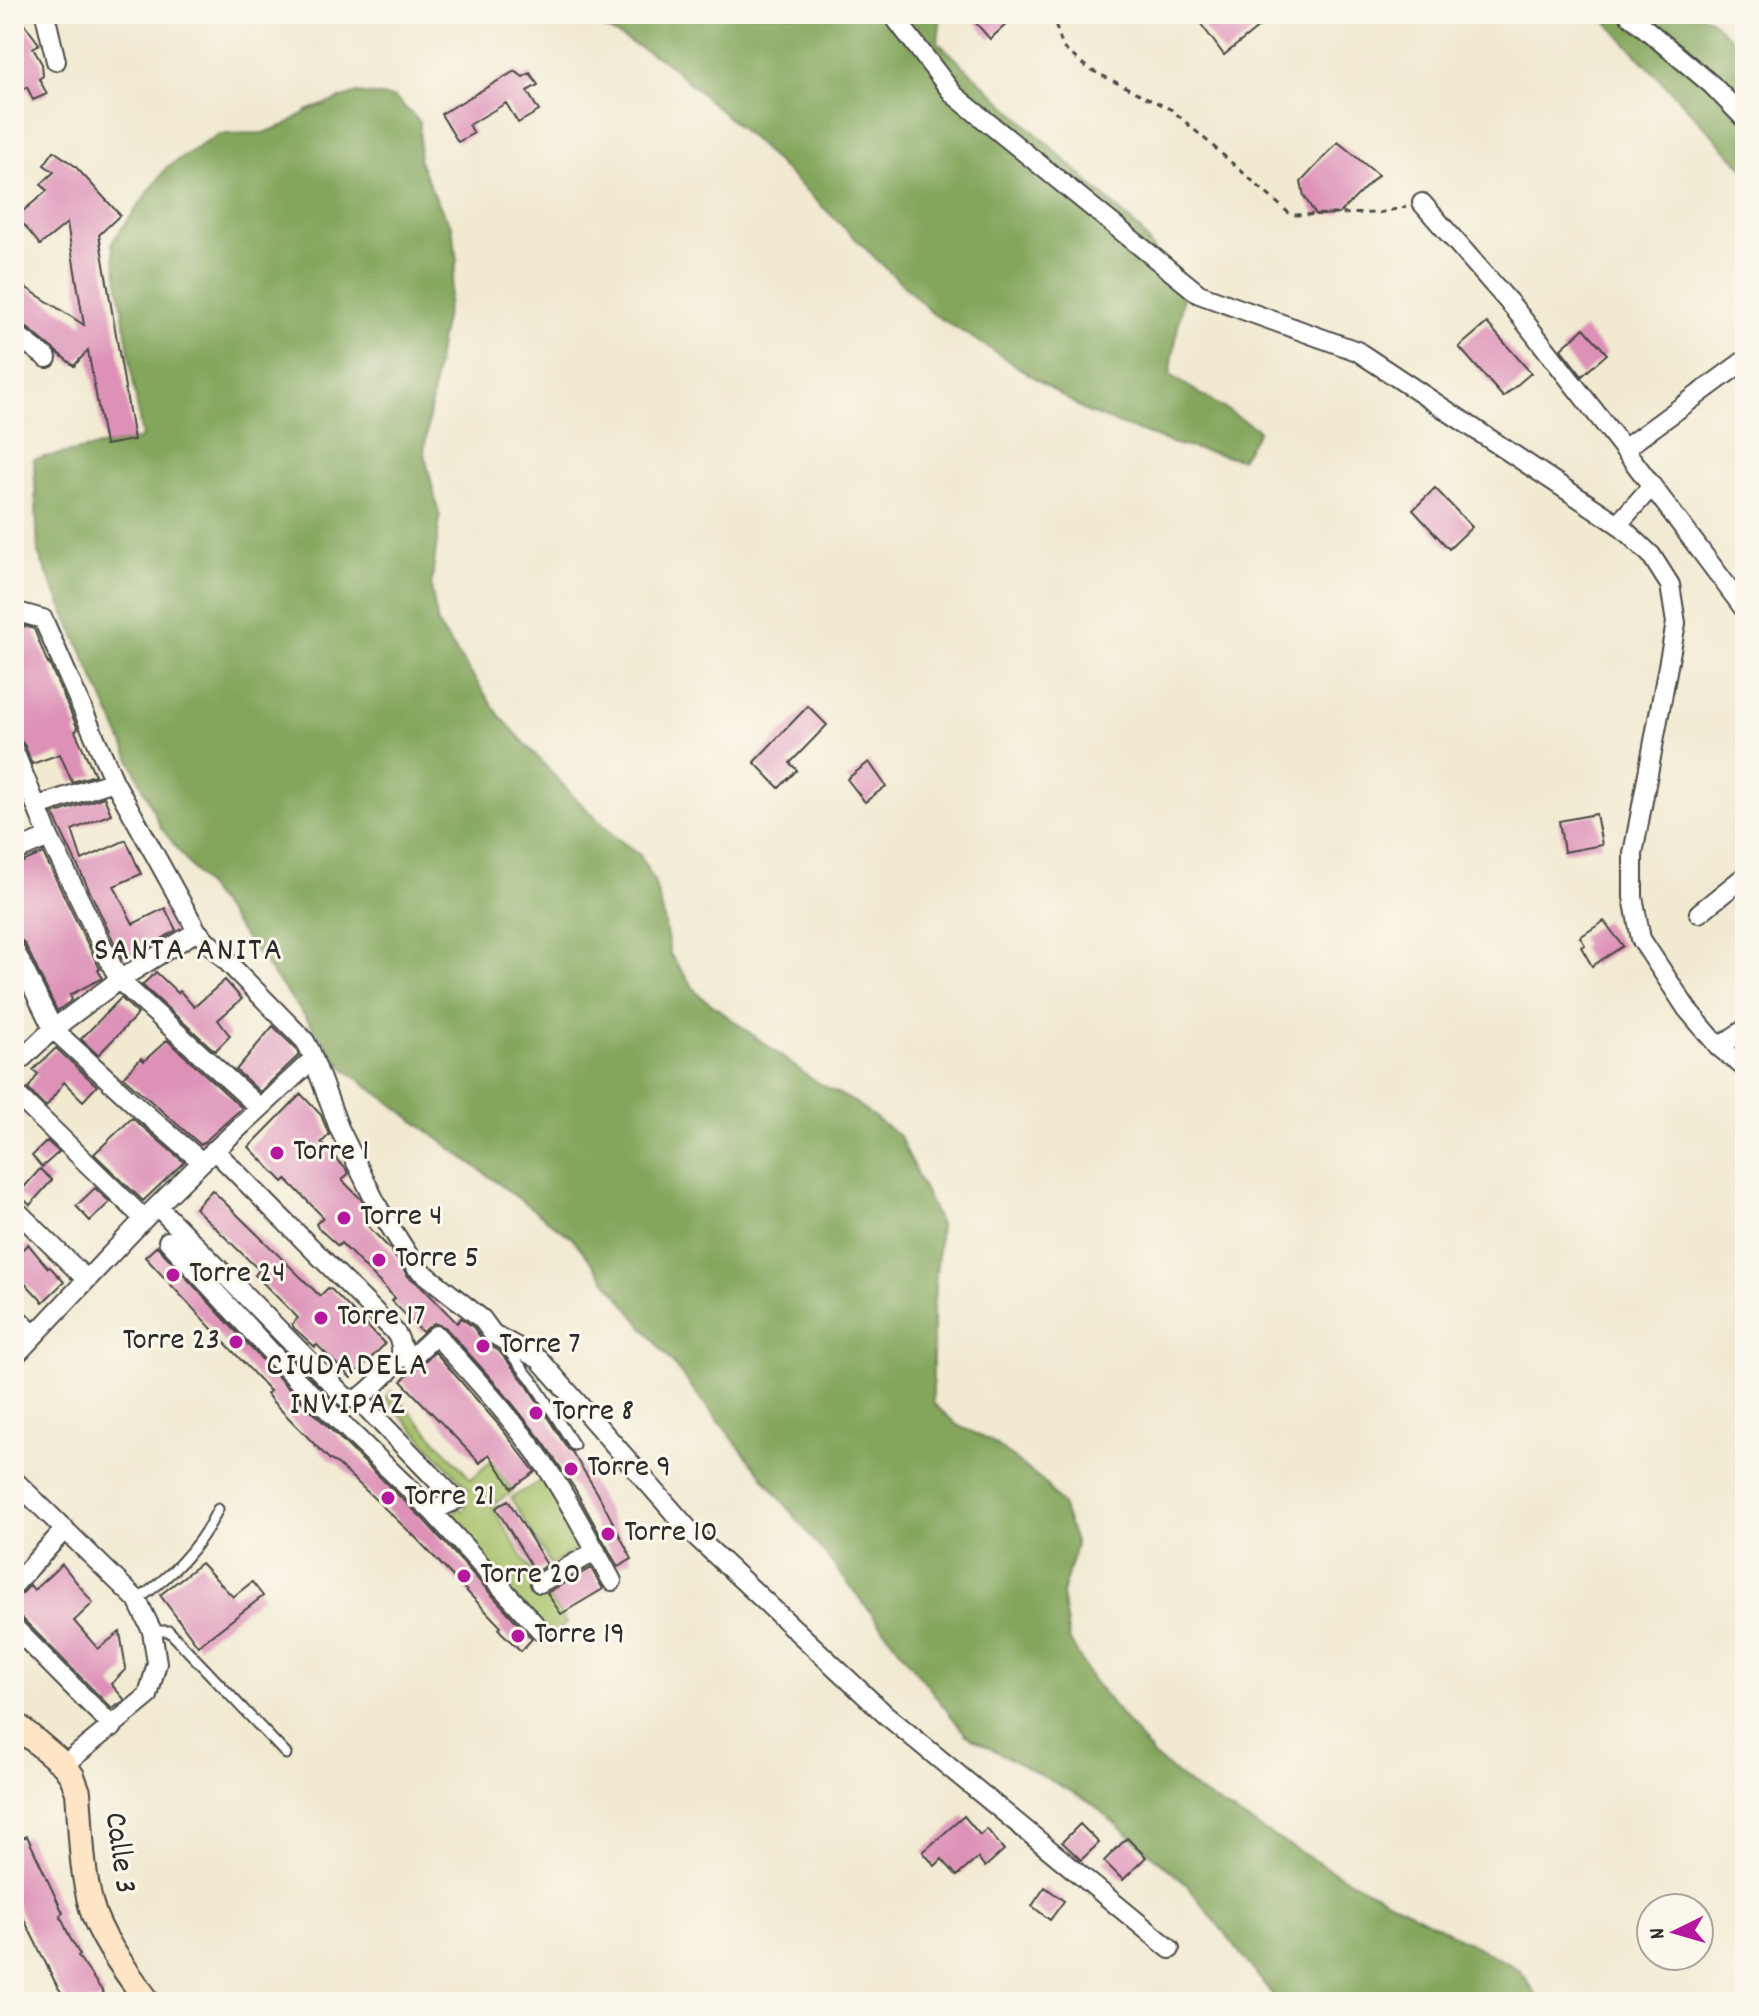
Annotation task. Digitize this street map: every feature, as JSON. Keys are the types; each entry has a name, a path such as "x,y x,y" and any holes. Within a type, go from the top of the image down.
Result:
{"street":[{"path":"45,14 56,61"},
{"path":"892,14 954,95 1199,294 1357,351 1618,524 1651,555 1670,585 1676,623 1633,854 1633,897 1641,939 1687,1009 1719,1047 1745,1068"},
{"path":"1628,14 1712,85 1745,119"},
{"path":"1422,203 1514,308 1745,610"},
{"path":"14,333 47,358"},
{"path":"1624,449 1745,360"},
{"path":"1618,524 1652,486"},
{"path":"14,611 43,619 114,781 197,931 305,1041 339,1128 379,1209 416,1267 482,1319 493,1334 539,1359 690,1531 886,1715 1170,1949"},
{"path":"14,751 49,837 119,980 260,1108"},
{"path":"38,806 114,781"},
{"path":"14,852 49,837"},
{"path":"1699,913 1745,876"},
{"path":"14,1066 53,1029 119,980 197,931"},
{"path":"14,949 53,1029 140,1109 208,1156 395,1332 410,1359 436,1335 522,1433 549,1471 612,1581"},
{"path":"1719,1047 1745,1029"},
{"path":"14,1357 157,1206 313,1059"},
{"path":"14,1092 144,1219"},
{"path":"157,1206 341,1393 351,1399 357,1398 395,1364 401,1353 401,1345"},
{"path":"14,1208 86,1279"},
{"path":"168,1241 298,1381 432,1511 541,1631"},
{"path":"14,1315 34,1335"},
{"path":"357,1398 456,1500"},
{"path":"14,1480 137,1600 152,1631 157,1663 148,1696 64,1765"},
{"path":"432,1511 456,1500"},
{"path":"446,1527 456,1500"},
{"path":"14,1585 65,1529"},
{"path":"540,1583 596,1551"},
{"path":"14,1627 113,1727"},
{"name":"Calle 3","path":"14,1723 64,1765 72,1776 78,1792 90,1904 97,1922 148,2002"}],"lane":[{"path":"493,1334 532,1380 574,1445"},
{"path":"137,1600 189,1555 218,1509"},
{"path":"152,1631 169,1631 286,1754"}],"path":[{"path":"1052,14 1063,48 1089,69 1172,110 1291,215 1378,213 1422,203"}],"green space":[{"path":"578,14 941,14 938,42 1141,231 1183,296 1170,375 1259,430 1241,459 1174,444 1087,412 933,314 762,148 665,61"},
{"path":"1599,14 1700,14 1710,19 1745,51 1745,170"},
{"path":"357,93 395,98 420,122 419,161 452,227 457,260 440,342 424,452 440,518 431,587 438,625 500,716 573,796 614,836 640,855 654,881 670,954 698,994 813,1080 856,1103 900,1137 940,1225 933,1312 933,1403 957,1425 991,1441 1043,1481 1062,1505 1076,1545 1062,1594 1069,1639 1091,1678 1154,1756 1199,1792 1327,1868 1519,1969 1542,2002 1278,2002 1187,1885 1089,1801 966,1735 573,1239 345,1069 160,826 38,553 34,459 142,438 112,242 167,167 219,134 263,133 285,125 309,110"},
{"path":"391,1391 471,1479 491,1461 513,1492 492,1507 542,1589 567,1623 550,1637 449,1526 457,1507 463,1511 466,1507 460,1499 469,1490 386,1399"},
{"path":"549,1476 588,1542 551,1565 511,1498"}],"building":[{"path":"14,14 39,44 33,48 42,64 43,76 39,79 47,94 33,100 27,87 14,95"},
{"path":"968,14 1018,14 990,39"},
{"path":"1212,14 1275,14 1224,55 1201,24"},
{"path":"515,71 523,77 530,73 538,85 527,91 539,111 518,123 506,103 469,125 474,133 458,142 441,114"},
{"path":"1338,142 1378,175 1339,214 1316,215 1304,196 1301,182"},
{"path":"54,151 75,166 120,215 99,235 134,440 105,445 88,350 74,366 21,323 14,321 14,280 84,325 67,223 40,245 17,216 47,191 41,184 54,172 44,165"},
{"path":"1487,323 1531,373 1503,397 1459,347"},
{"path":"1584,328 1607,354 1582,376 1561,349"},
{"path":"1435,488 1472,527 1449,549 1413,510"},
{"path":"25,626 34,629 95,775 72,782 60,754 32,764 25,746 14,739 14,665 21,662 14,645 14,632"},
{"path":"808,706 827,725 790,763 797,770 779,788 754,762"},
{"path":"869,762 886,786 865,802 847,779"},
{"path":"104,797 111,814 72,830 82,860 126,840 141,874 114,886 133,924 165,908 176,930 122,959 53,814"},
{"path":"1596,814 1602,845 1564,852 1559,821"},
{"path":"43,853 102,978 70,995 72,1000 57,1011 25,944 14,937 14,866"},
{"path":"1604,921 1623,946 1592,966 1581,947 1585,945 1580,937"},
{"path":"156,972 194,1007 225,980 242,999 218,1020 230,1036 215,1051 142,985"},
{"path":"121,998 138,1014 98,1055 81,1039"},
{"path":"273,1026 299,1055 260,1092 236,1070"},
{"path":"167,1040 242,1108 201,1145 123,1077 141,1058 144,1061"},
{"path":"56,1048 97,1086 83,1101 64,1082 46,1107 28,1089 38,1074 33,1070"},
{"path":"301,1094 321,1115 329,1135 321,1143 346,1169 348,1174 342,1180 361,1199 369,1215 363,1221 390,1249 408,1276 457,1323 461,1318 473,1327 484,1342 499,1351 526,1384 597,1492 632,1559 618,1567 575,1489 544,1443 445,1327 434,1323 422,1332 392,1301 395,1298 341,1243 338,1246 318,1228 316,1224 323,1217 249,1147"},
{"path":"132,1118 184,1162 143,1201 94,1154"},
{"path":"47,1141 59,1152 42,1167 32,1156"},
{"path":"40,1169 52,1180 30,1205 18,1194"},
{"path":"95,1188 110,1202 90,1221 76,1206"},
{"path":"212,1190 320,1296 328,1288 332,1290 385,1344 351,1378 294,1328 292,1324 298,1318 255,1275 259,1270 195,1208"},
{"path":"28,1244 64,1282 43,1302 14,1271 14,1257"},
{"path":"157,1246 290,1390 423,1519 532,1639 521,1651 415,1537 338,1464 330,1460 272,1401 267,1394 270,1391 145,1257"},
{"path":"435,1352 535,1472 512,1488 489,1454 480,1463 401,1381"},
{"path":"508,1500 547,1565 535,1572 496,1508"},
{"path":"201,1563 233,1597 252,1582 263,1596 198,1646 160,1595"},
{"path":"62,1564 93,1603 74,1621 98,1649 120,1632 126,1669 111,1684 125,1700 112,1709 14,1613 14,1597 30,1585 34,1590"},
{"path":"591,1568 603,1589 561,1614 547,1593"},
{"path":"964,1816 980,1835 987,1829 1004,1850 985,1867 978,1858 957,1876 942,1859 935,1866 923,1852"},
{"path":"1080,1824 1099,1843 1081,1860 1062,1842"},
{"path":"27,1836 63,1913 60,1915 78,1956 105,1995 96,2002 68,2002 14,1899 14,1842"},
{"path":"1127,1838 1146,1857 1123,1880 1104,1861"},
{"path":"1045,1887 1064,1901 1050,1920 1032,1906"}],"place":[{"name":"Torre 1","path":"277,1153"},
{"name":"Torre 4","path":"344,1218"},
{"name":"Torre 5","path":"379,1260"},
{"name":"Torre 24","path":"173,1275"},
{"name":"Torre 17","path":"321,1318"},
{"name":"Torre 23","path":"236,1342"},
{"name":"Torre 7","path":"483,1346"},
{"name":"Torre 8","path":"536,1413"},
{"name":"Torre 9","path":"571,1469"},
{"name":"Torre 21","path":"388,1498"},
{"name":"Torre 10","path":"608,1534"},
{"name":"Torre 20","path":"464,1576"},
{"name":"Torre 19","path":"518,1636"}],"district":[{"name":"SANTA ANITA","path":"189,952"},
{"name":"CIUDADELA INVIPAZ","path":"348,1386"}]}
